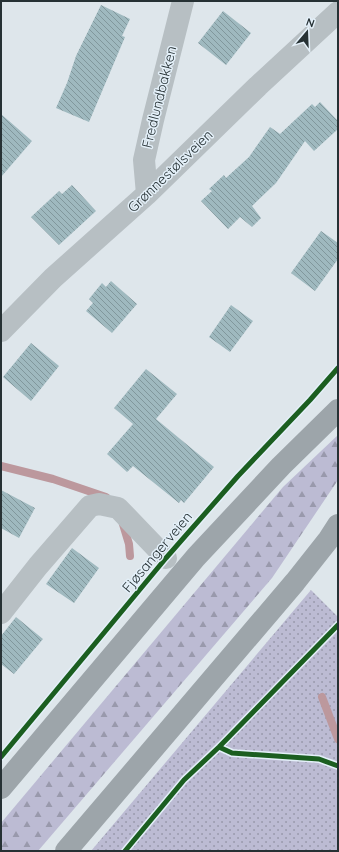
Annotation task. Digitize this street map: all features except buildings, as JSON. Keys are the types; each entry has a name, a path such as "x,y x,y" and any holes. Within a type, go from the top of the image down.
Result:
{"highway":[{"path":"1,788 196,557 281,466 338,410"},
{"path":"66,851 295,582 329,539 338,524"}],"street":[{"name":"Fredlundbakken","path":"147,194 144,160 183,1"},
{"name":"Grønnestølsveien","path":"1,331 54,278 147,194 258,86 338,12"},
{"name":"Fjøsangerveien","path":"1,613 38,566 90,506 99,504 118,508 166,558"}],"green space":[{"path":"338,435 338,480 272,578 38,851 1,851 1,823 283,487"},
{"path":"311,590 338,617 338,851 91,851"}],"waterway":[{"path":"1,466 53,479 106,497"},
{"path":"122,521 129,544 130,556"},
{"path":"322,697 338,739"}],"cycle path":[{"path":"1,757 166,558 238,476 338,368"},
{"path":"125,851 184,780 219,747 338,625"},
{"path":"219,747 232,753 319,759 338,766"}]}
